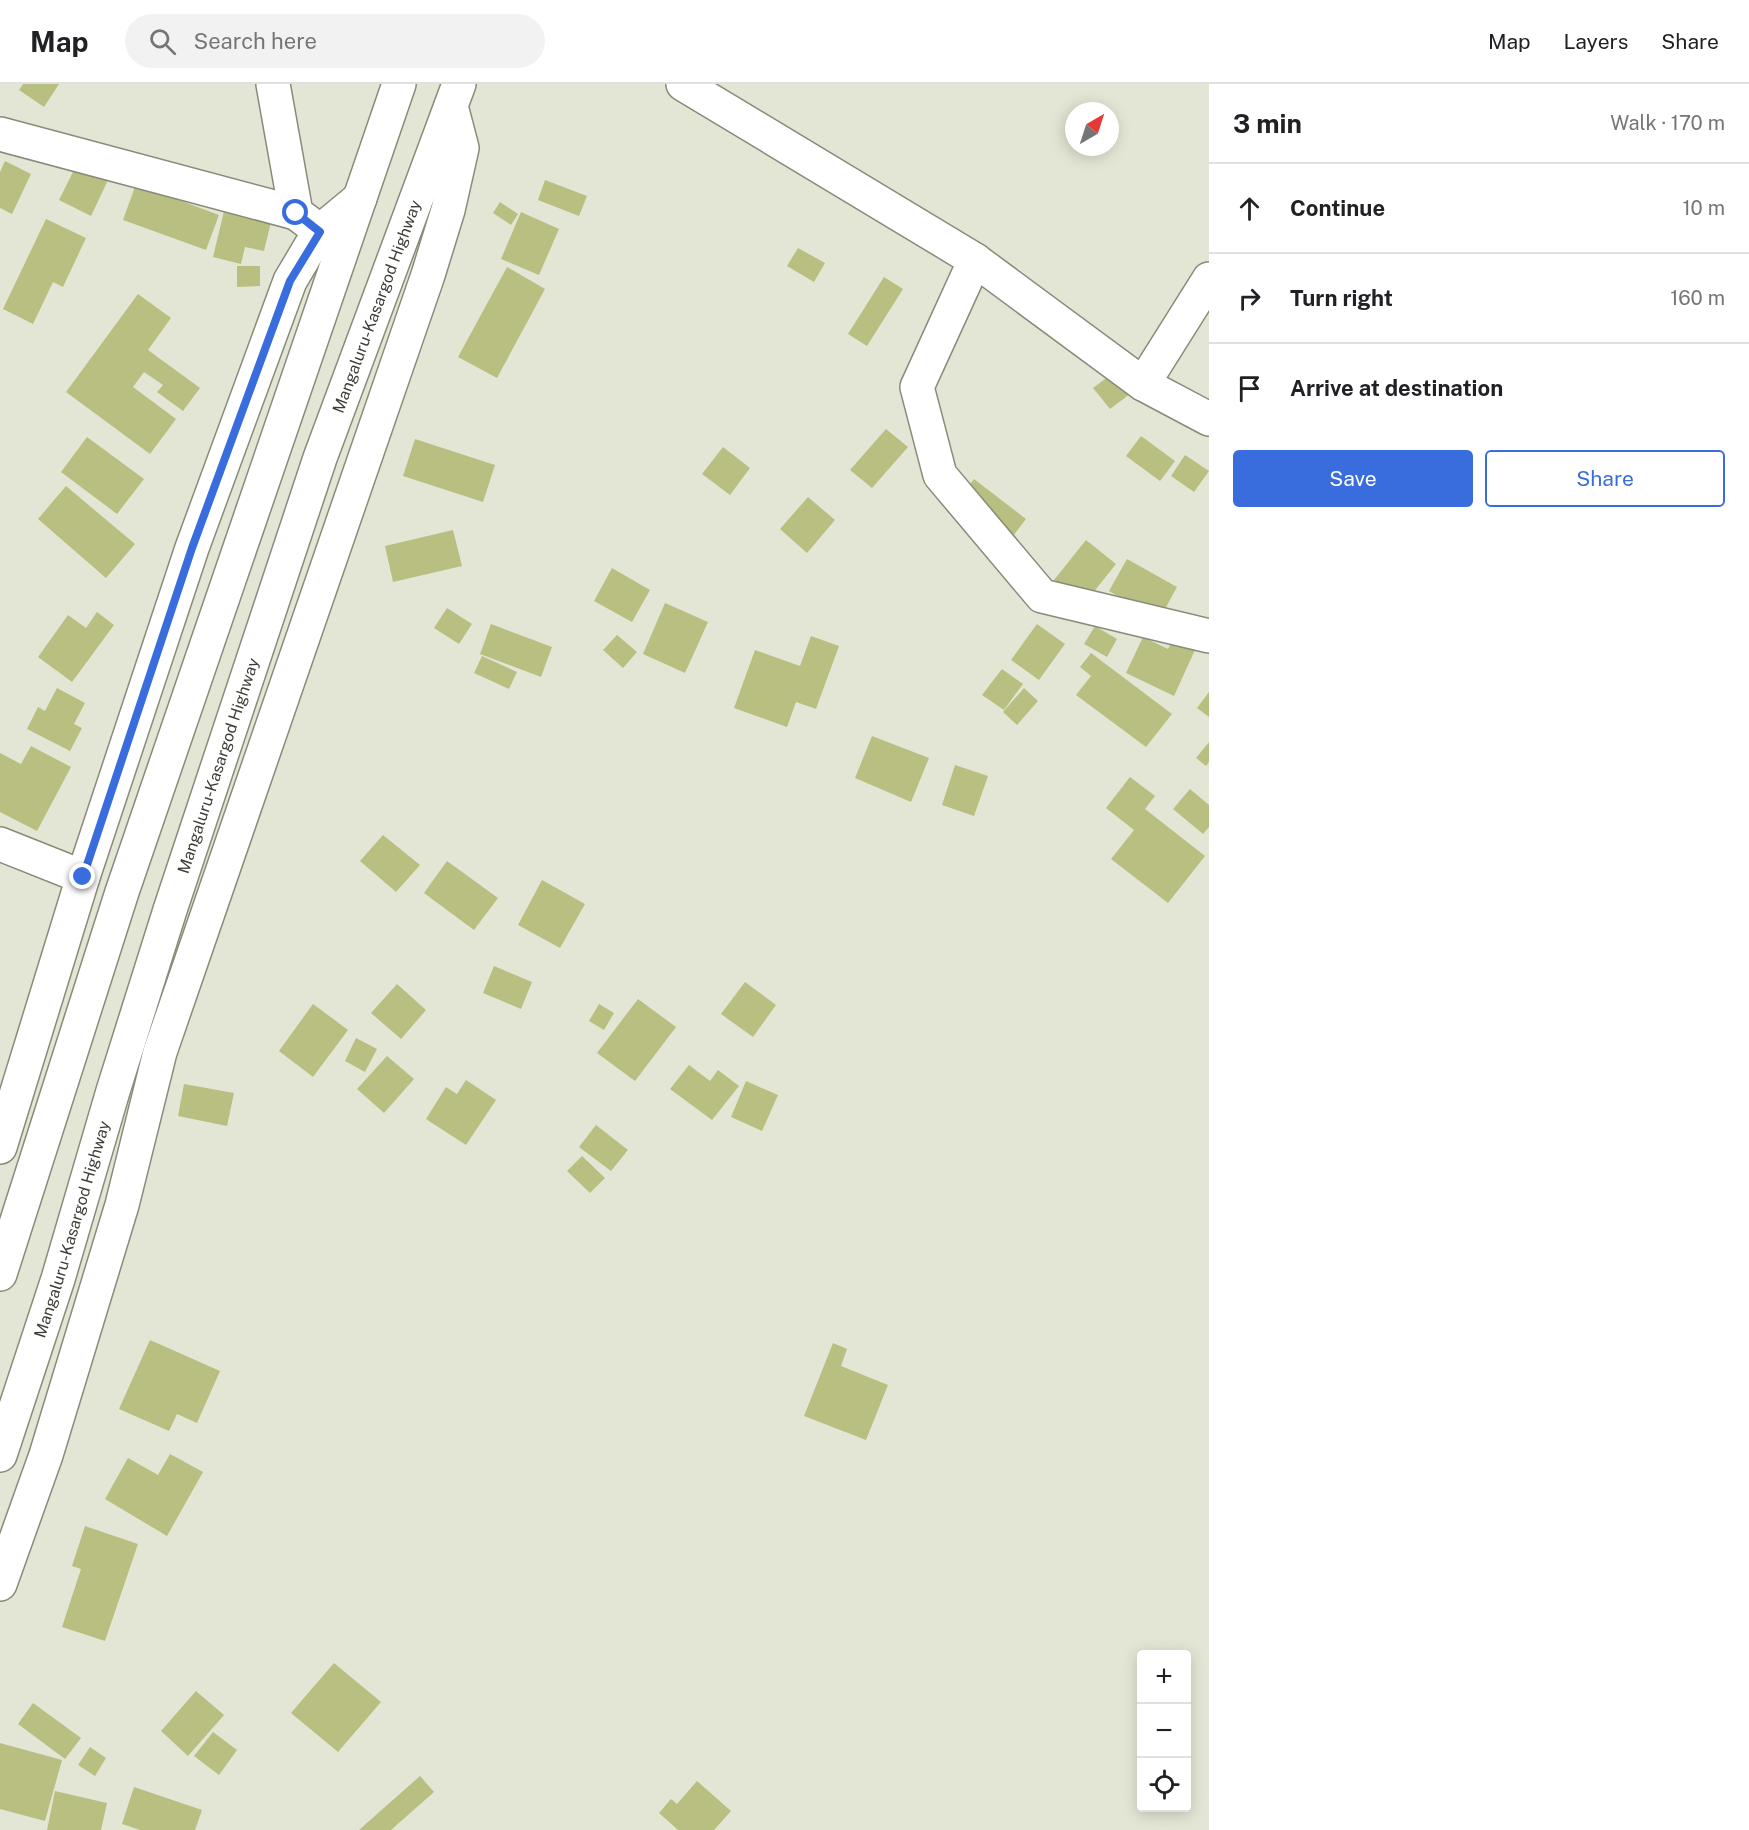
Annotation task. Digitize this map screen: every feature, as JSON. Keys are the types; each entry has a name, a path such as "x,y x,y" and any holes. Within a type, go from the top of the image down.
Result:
{"main road":[{"path":"0,1274 122,892 320,231 273,84"},
{"path":"0,1147 83,877 196,537 290,281 320,231 360,198 399,84"},
{"path":"683,84 975,260 1143,384 1209,419"},
{"path":"0,1584 45,1455 119,1216 160,1052 428,275 448,210 462,148 455,95"},
{"name":"Mangaluru-Kasargod Highway","path":"0,1455 58,1279 113,1091 170,910 320,458 455,95"},
{"path":"0,134 320,231"},
{"path":"975,260 917,387 940,475 1042,596 1209,636"},
{"path":"1143,384 1209,279"},
{"path":"0,844 83,877"}],"building":[{"path":"23,84 59,84 44,107 19,90"},
{"path":"5,161 31,174 12,214 0,208 0,172"},
{"path":"77,164 108,180 91,216 59,200"},
{"path":"545,180 587,196 579,216 538,200"},
{"path":"136,184 219,215 206,250 123,220"},
{"path":"500,202 518,214 511,225 493,213"},
{"path":"225,207 272,218 264,251 245,247 241,264 213,257"},
{"path":"521,212 559,229 539,275 501,259"},
{"path":"46,219 86,238 63,287 53,282 33,324 3,309"},
{"path":"798,248 825,263 814,282 787,266"},
{"path":"237,266 260,266 260,286 237,287"},
{"path":"507,267 545,289 497,378 458,357"},
{"path":"884,277 903,289 867,346 848,334"},
{"path":"138,294 171,318 148,350 200,388 183,411 157,392 163,385 144,372 133,387 176,419 150,454 66,392"},
{"path":"1117,370 1134,391 1110,409 1093,388"},
{"path":"886,429 908,447 872,488 850,470"},
{"path":"1141,436 1175,461 1160,481 1126,456"},
{"path":"87,437 144,479 117,514 61,472"},
{"path":"415,439 495,465 483,502 403,476"},
{"path":"723,447 750,468 730,495 702,474"},
{"path":"1185,455 1209,471 1194,492 1171,476"},
{"path":"974,479 1026,519 1003,549 951,510"},
{"path":"66,486 135,544 106,578 38,519"},
{"path":"808,497 835,520 807,553 780,529"},
{"path":"453,530 462,566 393,582 385,546"},
{"path":"1086,540 1116,564 1084,604 1054,580"},
{"path":"1127,559 1177,587 1159,620 1109,591"},
{"path":"612,568 650,590 632,622 594,601"},
{"path":"665,603 708,622 685,673 643,654"},
{"path":"447,608 472,624 459,644 434,628"},
{"path":"97,612 114,625 72,682 38,657 68,615 86,628"},
{"path":"491,624 552,647 541,677 480,654"},
{"path":"1037,624 1065,644 1039,680 1011,660"},
{"path":"1095,626 1117,639 1107,657 1084,644"},
{"path":"617,635 637,652 623,668 603,650"},
{"path":"811,636 839,646 816,709 796,702 787,727 734,708 755,650 800,666"},
{"path":"1143,637 1168,649 1173,639 1195,650 1174,696 1126,673"},
{"path":"1091,653 1172,714 1146,747 1076,695 1091,676 1080,667"},
{"path":"482,656 517,672 509,689 474,673"},
{"path":"1002,669 1023,684 1004,710 982,695"},
{"path":"57,688 85,703 74,724 82,728 70,751 27,729 38,707 45,711"},
{"path":"1024,688 1038,701 1017,725 1003,712"},
{"path":"1209,692 1209,717 1197,708"},
{"path":"872,736 929,758 911,802 855,778"},
{"path":"1209,742 1209,762 1206,766 1196,758"},
{"path":"31,746 71,767 37,831 0,812 0,753 21,764"},
{"path":"955,765 988,776 974,816 942,805"},
{"path":"1130,777 1155,796 1145,809 1205,856 1168,903 1111,859 1134,830 1106,808"},
{"path":"1190,789 1209,805 1209,827 1203,834 1173,809"},
{"path":"383,835 420,865 396,892 360,861"},
{"path":"447,861 498,898 474,930 424,893"},
{"path":"542,880 585,904 560,948 518,925"},
{"path":"494,966 532,982 521,1009 483,993"},
{"path":"745,982 776,1005 753,1037 721,1014"},
{"path":"397,984 426,1010 401,1039 371,1013"},
{"path":"638,999 676,1027 635,1081 597,1053"},
{"path":"313,1004 348,1030 313,1077 279,1051"},
{"path":"599,1004 614,1013 604,1030 589,1021"},
{"path":"356,1038 377,1049 365,1072 345,1061"},
{"path":"387,1056 414,1079 384,1113 357,1089"},
{"path":"689,1065 710,1081 718,1070 739,1086 712,1120 670,1089"},
{"path":"466,1080 496,1100 466,1145 426,1119 446,1087 457,1094"},
{"path":"746,1081 778,1095 762,1131 731,1117"},
{"path":"184,1084 234,1093 227,1126 178,1116"},
{"path":"596,1125 628,1150 611,1171 579,1147"},
{"path":"582,1156 605,1178 590,1193 567,1171"},
{"path":"150,1340 220,1371 197,1423 177,1414 169,1431 119,1409"},
{"path":"833,1343 847,1349 841,1366 888,1385 866,1440 804,1416"},
{"path":"170,1454 203,1472 167,1536 105,1499 128,1458 158,1475"},
{"path":"85,1526 138,1544 105,1641 62,1627 81,1569 72,1566"},
{"path":"334,1663 381,1702 338,1752 291,1713"},
{"path":"196,1691 224,1715 188,1756 161,1731"},
{"path":"33,1703 81,1738 65,1759 18,1724"},
{"path":"213,1732 237,1750 219,1775 194,1756"},
{"path":"0,1743 62,1760 45,1821 0,1809"},
{"path":"90,1747 106,1758 95,1776 78,1765"},
{"path":"420,1776 434,1792 391,1830 359,1830"},
{"path":"697,1781 731,1811 714,1830 678,1830 659,1813 671,1799 677,1804"},
{"path":"134,1787 202,1810 195,1830 140,1830 122,1824"},
{"path":"55,1791 107,1803 101,1830 47,1830"}],"route":[{"path":"83,877 192,548 290,281 320,232 296,213"}]}
